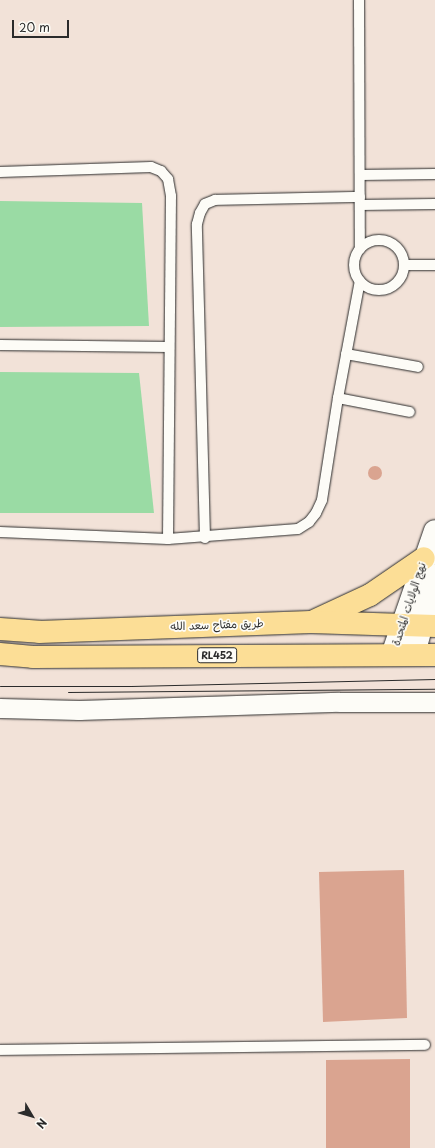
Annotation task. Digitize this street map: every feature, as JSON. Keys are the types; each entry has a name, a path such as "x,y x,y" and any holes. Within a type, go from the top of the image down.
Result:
{"highway":[{"path":"311,622 370,594 424,558"},
{"name":"طريق مفتاح سعد الله","path":"0,629 39,632 311,622 419,625"},
{"name":"RL452","path":"0,654 33,657 435,655"}],"street":[{"name":"نهج الولايات المتحدة","path":"403,654 419,625 424,558 435,531"},
{"path":"419,625 435,576"},
{"path":"0,708 79,710 339,702 435,702"}],"lane":[{"path":"359,0 360,249 354,266 360,281 367,287 384,290 399,281 405,265 398,249 384,241 375,240 360,249"},
{"path":"0,172 151,167 161,170 168,179 171,196 168,539"},
{"path":"360,175 435,174"},
{"path":"205,538 197,224 200,213 205,204 215,200 360,201 435,204"},
{"path":"405,265 435,265"},
{"path":"0,532 168,539 205,538 298,529 309,522 322,500 338,398 360,281"},
{"path":"0,345 169,347"},
{"path":"346,354 418,367"},
{"path":"338,398 410,412"},
{"path":"0,1050 425,1045"}],"green space":[{"path":"0,201 142,203 149,326 0,327"},
{"path":"0,372 139,373 154,513 0,513"}],"building":[{"path":"375,466 380,468 382,473 380,478 375,480 370,478 368,473 370,468"},
{"path":"404,870 407,1018 323,1022 319,872"},
{"path":"410,1059 410,1148 326,1148 326,1060"}],"tram line":[{"path":"0,686 131,686 435,679"},
{"path":"68,692 435,689"}]}
